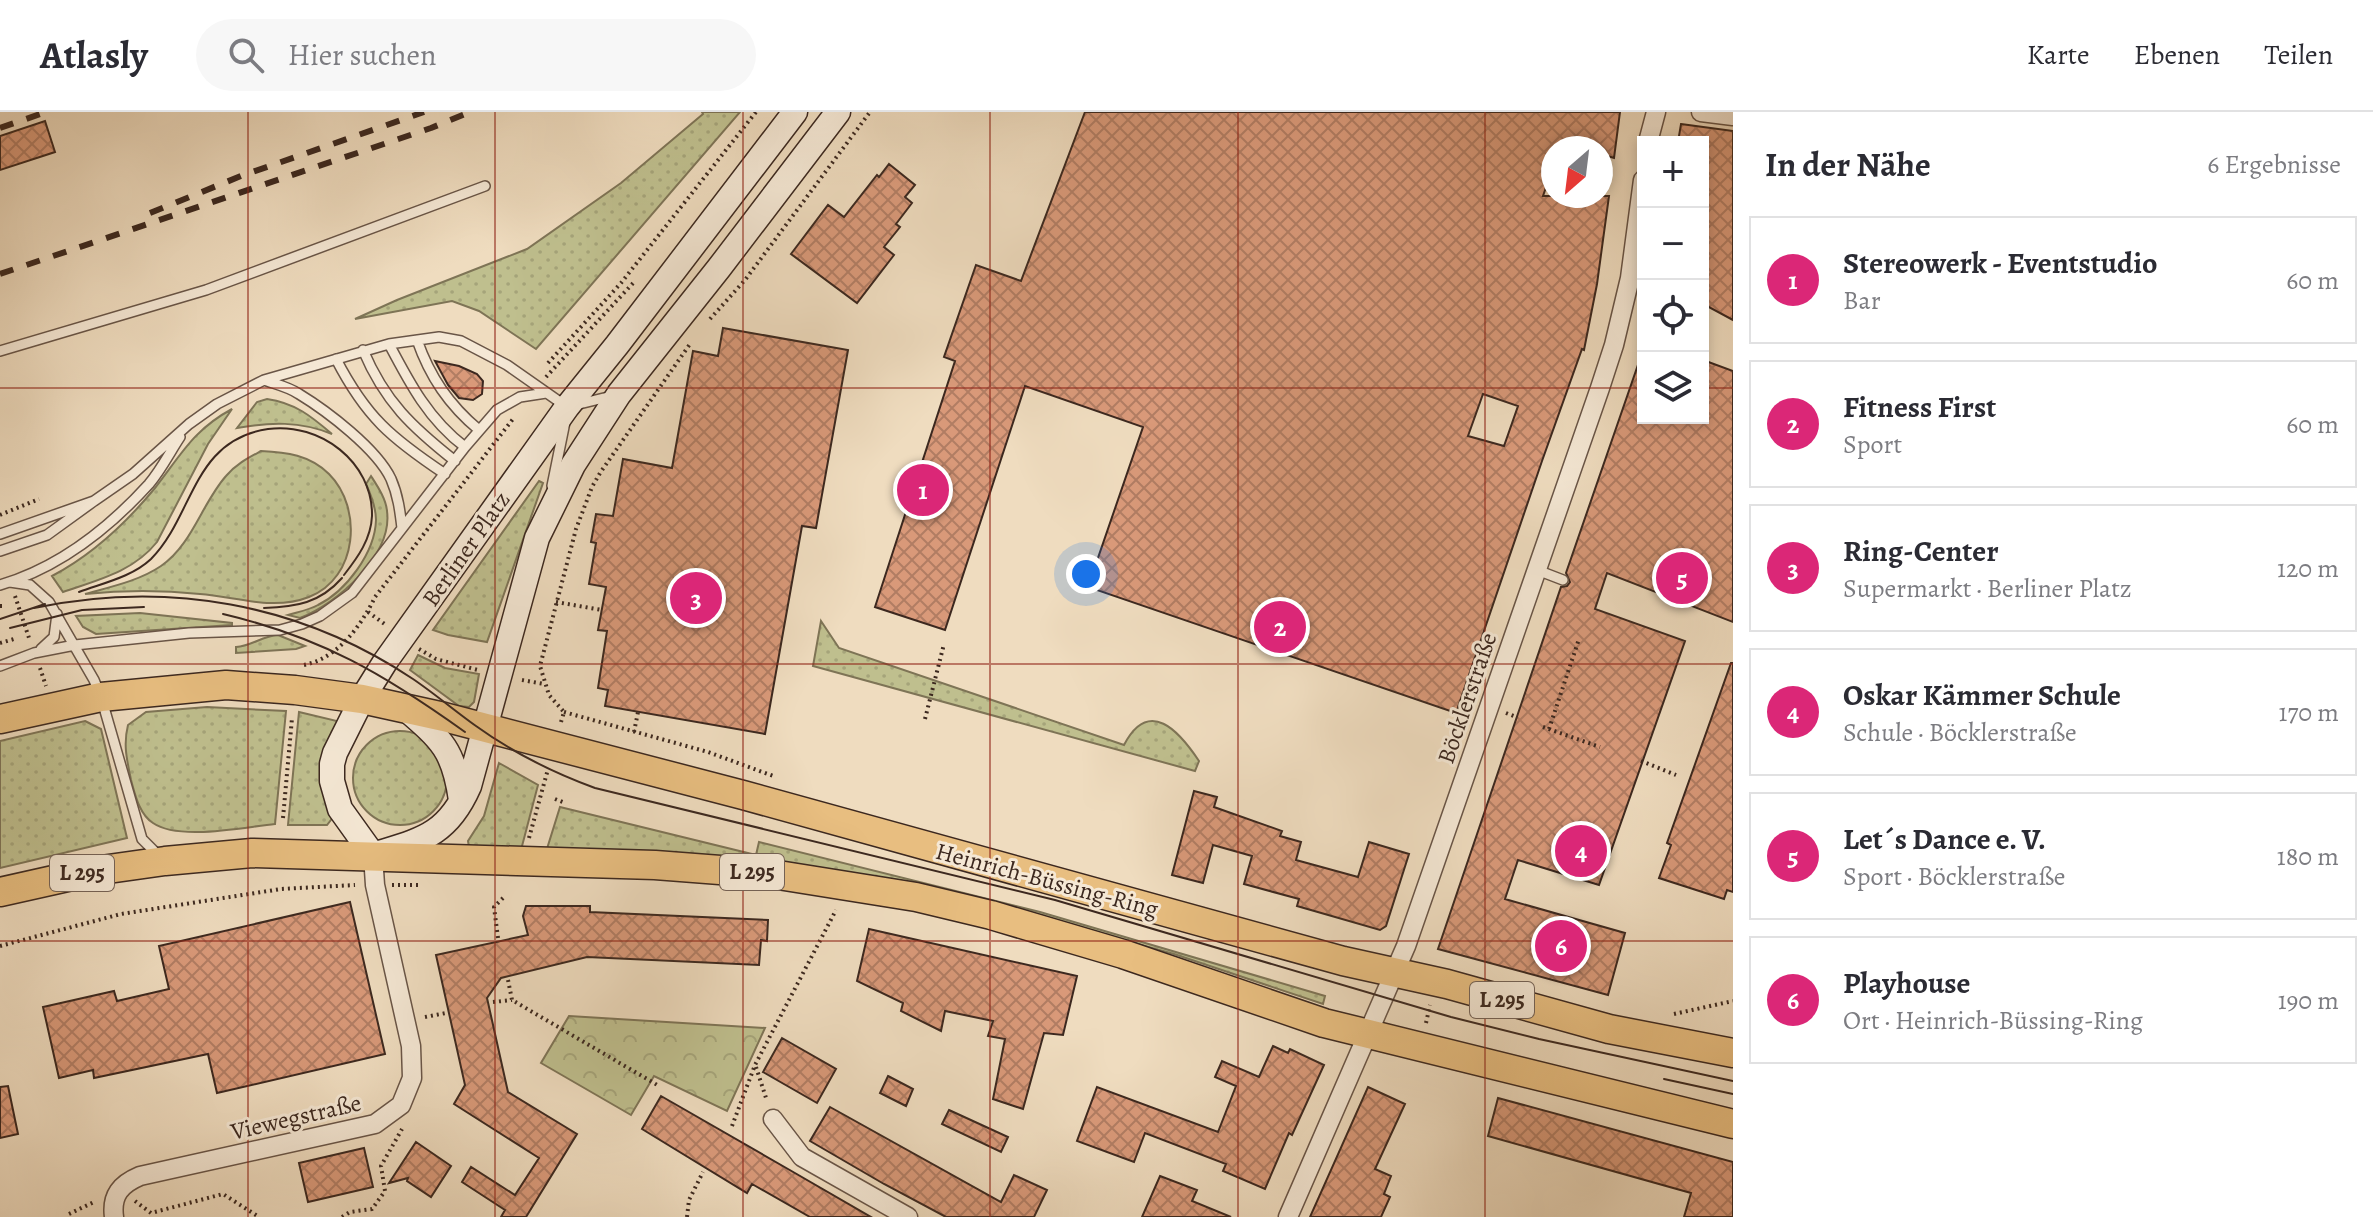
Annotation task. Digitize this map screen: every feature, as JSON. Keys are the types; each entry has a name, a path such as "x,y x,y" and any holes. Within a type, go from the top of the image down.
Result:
{"main road":[{"name":"Berliner Platz","path":"362,699 385,662 567,407 795,112"},
{"name":"Berliner Platz","path":"462,803 537,538 573,465 619,394 838,112"},
{"name":"L 295","path":"0,719 101,697 226,685 362,699"},
{"name":"Heinrich-Büssing-Ring","path":"362,699 554,746 1609,1029 1733,1053"},
{"path":"362,699 335,753 332,781 340,809 373,855 414,842 442,828 462,803 458,776 443,742 405,708"},
{"name":"L 295","path":"0,892 94,871 165,861 252,853 373,855"},
{"name":"Heinrich-Büssing-Ring","path":"373,855 703,867 916,897 1050,931 1264,1005 1367,1035 1513,1068 1733,1124"}],"street":[{"path":"1650,136 1656,112"},
{"path":"1701,112 1733,116"},
{"name":"Böcklerstraße","path":"1288,1217 1410,936 1614,345 1630,278 1639,208"},
{"path":"373,855 375,885 411,1046 412,1078 401,1105"},
{"name":"Viewegstraße","path":"114,1217 113,1201 118,1190 140,1176 366,1127 390,1115 401,1105"},
{"path":"773,1119 802,1157 908,1217"}],"lane":[{"path":"0,351 206,290 485,186"},
{"path":"0,551 47,535 133,474 189,424 217,404 264,380 363,350 439,337 461,341 507,365 567,407 619,394"},
{"path":"417,340 438,387 458,413 479,430"},
{"path":"389,344 432,418 465,447"},
{"path":"363,350 375,378 399,410 416,430 455,461"},
{"path":"336,359 354,394 369,414 403,446 445,474"},
{"path":"264,380 297,392 371,451 390,476 398,496 402,528"},
{"path":"0,666 34,653 75,645 189,633 280,630 302,624 335,607 352,593 497,410 520,397 546,393"},
{"path":"537,538 559,458 567,407"},
{"path":"5,584 71,552 91,538 150,482 189,424"},
{"path":"0,534 94,501"},
{"path":"1537,570 1563,580"},
{"path":"5,584 30,585 38,590 75,645 101,697 142,839 165,861"},
{"path":"34,653 54,637 57,614"}],"path":[{"path":"548,363 621,283 756,112"},
{"path":"706,324 745,280 870,112"},
{"path":"555,367 644,270"},
{"path":"522,861 564,712 549,695 540,666 576,529 592,487 696,335"},
{"path":"383,623 368,612 373,596 516,414"},
{"path":"0,515 39,499"},
{"path":"5,584 46,688"},
{"path":"556,602 602,610"},
{"path":"0,643 14,639"},
{"path":"1579,639 1546,728 1600,747"},
{"path":"925,719 944,644"},
{"path":"420,650 436,659 480,670"},
{"path":"519,679 544,684"},
{"path":"634,732 638,712"},
{"path":"283,818 292,718"},
{"path":"1641,761 1676,775"},
{"path":"555,799 565,803"},
{"path":"0,946 121,914 281,889 362,885"},
{"path":"388,885 425,885"},
{"path":"498,938 494,907 505,896"},
{"path":"732,1126 755,1065 835,910 825,906"},
{"path":"508,980 512,1000"},
{"path":"1421,1048 1435,982"},
{"path":"798,983 804,986"},
{"path":"493,1002 512,1000 659,1086"},
{"path":"1674,1014 1733,1001"},
{"path":"755,1065 773,1119"},
{"path":"342,1217 372,1209 385,1191 381,1166 405,1124 401,1105"},
{"path":"687,1217 689,1200 703,1172"},
{"path":"151,1213 223,1194 259,1217"}],"green space":[{"path":"702,112 740,112 536,349 479,311 452,301 355,319 527,249 621,183"},
{"path":"267,399 302,411 332,434 285,424 237,428 257,402"},
{"path":"232,409 208,444 157,542 148,552 126,568 63,592 52,576 95,548 121,525 197,435"},
{"path":"261,451 306,459 322,468 340,488 351,523 350,541 338,575 325,588 309,597 282,603 171,592 85,594 134,580 161,566 181,547 226,476"},
{"path":"371,476 387,511 387,528 372,560 360,576 330,602 300,618 288,615 328,599 348,581 365,558 376,520 366,484"},
{"path":"539,481 543,483 487,642 433,630"},
{"path":"140,613 232,625 96,634 83,627 76,616"},
{"path":"821,621 839,648 1124,745 1143,723 1153,721 1163,724 1182,739 1199,761 1195,771 813,666"},
{"path":"278,635 305,646 236,653 236,647"},
{"path":"418,655 445,668 479,674 474,702 469,707 459,706 410,670"},
{"path":"207,707 286,711 275,824 179,831 153,823 141,809 127,759 128,725 146,712"},
{"path":"299,712 337,721 338,724 322,759 323,791 334,816 327,825 288,825"},
{"path":"85,721 101,729 127,838 0,868 0,741"},
{"path":"400,731 418,734 433,745 444,760 447,778 444,796 433,811 418,822 400,825 382,822 367,811 356,796 353,778 356,760 367,745 382,734"},
{"path":"499,763 538,785 521,850 469,847 468,841 484,816"},
{"path":"560,807 756,855 759,842 1040,912 1325,996 1323,1004 1174,954 1034,916 546,852"},
{"path":"569,1016 765,1028 727,1111 654,1076 631,1115 541,1063"}],"building":[{"path":"1085,112 1620,112 1614,158 1613,136 1541,136 1541,208 1607,208 1597,284 1584,350 1542,461 1456,713 1088,587 1143,427 1025,386 945,630 875,607 955,361 944,357 976,265 1021,281","holes":["1483,394 1518,406 1504,446 1468,436"]},
{"path":"45,121 55,152 0,170 0,136"},
{"path":"1681,124 1733,131 1733,320 1709,307 1709,136 1679,136"},
{"path":"889,164 915,185 905,197 912,203 896,224 900,227 884,247 894,255 857,303 791,254 828,205 844,217"},
{"path":"723,328 848,350 816,528 802,526 765,734 605,706 608,690 598,688 607,631 598,630 606,587 589,584 596,543 591,542 596,514 613,516 623,459 672,468 693,351 718,356"},
{"path":"435,361 477,374 483,381 482,394 473,400 459,398"},
{"path":"1709,362 1733,371 1733,622 1607,573 1595,609 1685,641 1599,885 1518,860 1505,899 1625,933 1608,995 1438,949 1561,587 1570,582 1566,573 1637,368 1637,424 1709,424"},
{"path":"1731,663 1733,892 1727,890 1724,899 1659,878 1671,845 1667,843"},
{"path":"1194,791 1217,797 1214,807 1282,831 1280,836 1301,842 1296,860 1358,877 1369,842 1409,854 1386,926 1380,930 1297,906 1299,899 1244,884 1252,856 1213,845 1203,883 1172,875"},
{"path":"350,902 385,1054 217,1093 208,1054 94,1078 93,1070 59,1078 43,1007 114,991 117,1001 169,989 159,946"},
{"path":"526,906 590,906 590,912 768,920 767,941 761,940 759,965 587,957 501,978 487,998 508,1092 577,1134 526,1217 501,1217 505,1210 462,1182 471,1167 515,1195 539,1158 454,1104 465,1085 436,955 528,935 523,916"},
{"path":"869,929 1077,976 1063,1035 1044,1033 1023,1109 993,1099 1005,1039 988,1036 993,1021 945,1011 941,1031 901,1011 903,1003 857,981"},
{"path":"782,1038 836,1069 817,1103 763,1072"},
{"path":"1273,1046 1288,1053 1290,1049 1324,1065 1265,1189 1223,1171 1226,1164 1145,1133 1134,1162 1077,1141 1097,1087 1218,1132 1236,1086 1215,1077 1222,1061 1259,1077"},
{"path":"888,1076 913,1089 906,1106 880,1093"},
{"path":"8,1086 18,1134 0,1138 0,1087"},
{"path":"1368,1087 1405,1104 1375,1169 1391,1176 1384,1194 1390,1197 1381,1217 1310,1217"},
{"path":"661,1096 871,1217 810,1217 752,1184 747,1193 642,1129"},
{"path":"1498,1098 1733,1162 1733,1217 1684,1217 1691,1193 1488,1136"},
{"path":"830,1107 1001,1202 1014,1175 1047,1190 1034,1217 946,1217 810,1141"},
{"path":"949,1110 1008,1137 1001,1152 942,1124"},
{"path":"416,1142 451,1166 431,1197 407,1181 408,1178 389,1183"},
{"path":"364,1148 373,1187 308,1202 299,1163"},
{"path":"1160,1176 1197,1190 1192,1201 1231,1217 1142,1217"}],"tram line":[{"path":"79,592 126,575 151,559 165,542 209,464 224,448 243,436 268,429 306,432 324,439 353,463 363,479 370,496 371,524 363,547 344,575"},
{"path":"264,608 307,602 325,593 342,578"},
{"path":"34,608 84,600 182,598 231,604 278,616 324,632 369,653 413,679 504,745 549,769 595,788 1055,900 1451,1017 1733,1081"},
{"path":"0,619 45,604"},
{"path":"10,628 82,610 144,607"},
{"path":"223,614 291,634 350,660 407,692 465,732"},
{"path":"1664,1079 1733,1094"}],"railway":[{"path":"0,128 46,112"},
{"path":"150,213 241,176 424,112"},
{"path":"0,274 431,128 470,112"}],"place":[{"name":"Stereowerk - Eventstudio","path":"923,490"},
{"name":"Let´s Dance e. V.","path":"1682,578"},
{"name":"Ring-Center","path":"696,598"},
{"name":"Fitness First","path":"1280,627"},
{"name":"Oskar Kämmer Schule","path":"1581,851"},
{"name":"Playhouse","path":"1561,946"}]}
